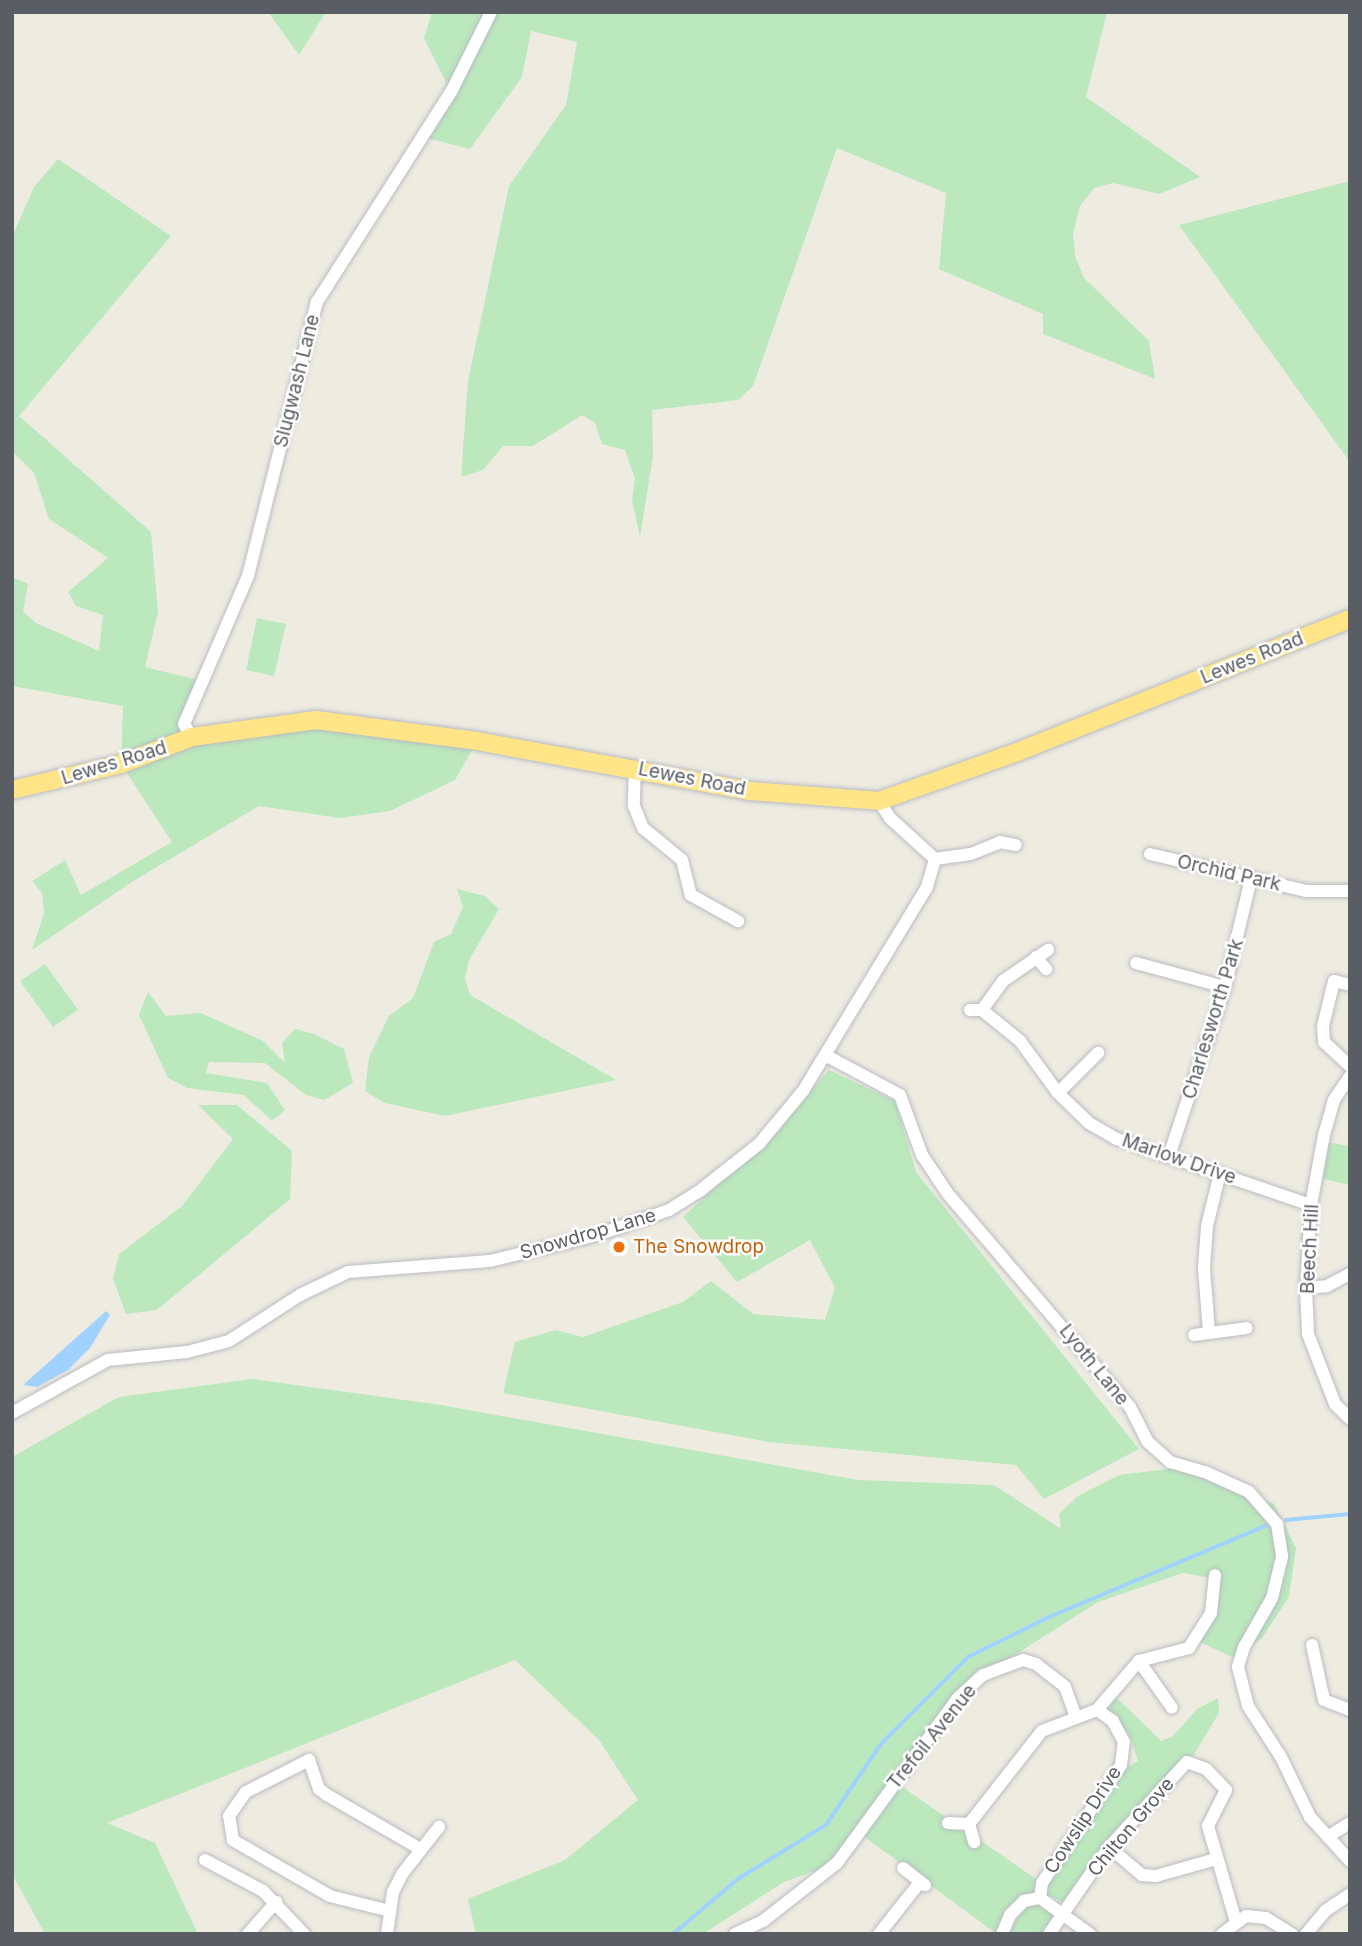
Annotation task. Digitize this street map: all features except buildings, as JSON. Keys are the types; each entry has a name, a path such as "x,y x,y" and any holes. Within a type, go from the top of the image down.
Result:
{"highway":[{"name":"Lewes Road","path":"12,789 121,764 192,737 316,720 635,768 750,791 879,801 1017,752 1350,619"}],"street":[{"name":"Slugwash Lane","path":"192,737 184,724 248,576 317,302 451,92 491,12"},
{"path":"635,768 634,806 643,828 682,860 691,894 738,921"},
{"path":"879,801 890,818 935,859 971,854 1000,842 1016,845"},
{"name":"Orchid Park","path":"1150,855 1166,853 1251,879 1307,891 1350,891"},
{"name":"Snowdrop Lane","path":"12,1413 108,1360 187,1352 229,1341 300,1295 348,1272 490,1262 597,1235 669,1210 759,1144 803,1091 928,887 935,859"},
{"name":"Charlesworth Park","path":"1169,1156 1225,987 1251,879"},
{"name":"Marlow Drive","path":"1048,950 1003,981 976,1010 1020,1041 1058,1093 1088,1123 1117,1139 1311,1205"},
{"path":"1036,957 1046,969"},
{"path":"1136,963 1225,987"},
{"path":"1350,985 1334,981 1323,1026 1324,1042 1350,1066"},
{"name":"Lyoth Lane","path":"825,1055 900,1095 922,1155 948,1194 1130,1407 1148,1442 1170,1462 1205,1472 1249,1492 1277,1524 1282,1557 1272,1598 1244,1647 1238,1667 1248,1706 1281,1757 1310,1817 1350,1861"},
{"path":"1058,1093 1096,1060"},
{"name":"Beech Hill","path":"1350,1076 1334,1100 1311,1205 1306,1288 1308,1334 1335,1404 1350,1419"},
{"path":"1209,1332 1204,1268 1207,1226 1220,1173"},
{"path":"1306,1288 1327,1286 1350,1274"},
{"path":"1195,1335 1247,1328"},
{"path":"969,1824 1042,1731 1097,1710 1139,1661 1189,1648 1211,1613 1216,1575"},
{"path":"1312,1645 1320,1704 1350,1710"},
{"name":"Trefoil Avenue","path":"735,1934 763,1921 817,1882 850,1848 957,1699 983,1675 1023,1660 1036,1664 1065,1687 1076,1717"},
{"path":"1139,1661 1172,1708"},
{"name":"Cowslip Drive","path":"1040,1898 1042,1883 1121,1765 1124,1742 1113,1721 1097,1710"},
{"path":"390,1911 330,1896 233,1840 229,1816 246,1791 309,1760 319,1789 420,1849"},
{"name":"Chilton Grove","path":"1049,1934 1110,1847 1187,1762 1206,1769 1226,1790 1208,1825 1236,1922"},
{"path":"948,1823 969,1824"},
{"path":"1329,1836 1350,1823"},
{"path":"969,1824 974,1842"},
{"path":"387,1934 390,1911 402,1874 439,1827"},
{"path":"1110,1847 1142,1875 1156,1876 1216,1859"},
{"path":"205,1860 276,1902 304,1934"},
{"path":"878,1934 923,1884 903,1868"},
{"path":"1306,1934 1325,1911 1350,1894"},
{"path":"1002,1934 1010,1915 1024,1901 1040,1898 1090,1934"},
{"path":"248,1934 276,1902"},
{"path":"1222,1934 1246,1916 1266,1918 1292,1934"}],"green space":[{"path":"268,12 326,12 299,55"},
{"path":"432,12 1107,12 1086,97 1200,177 1159,194 1113,183 1094,188 1080,206 1073,234 1075,256 1084,278 1149,341 1155,379 1043,334 1043,314 939,269 946,193 837,148 753,386 738,400 652,410 653,456 640,537 632,500 635,479 625,450 602,444 595,423 582,415 533,446 503,446 483,470 461,477 468,381 509,186 566,105 577,42 531,31 522,77 470,149 423,137 451,92 424,38"},
{"path":"58,159 171,236 19,416 151,532 158,612 145,667 202,681 184,724 191,737 316,720 477,741 455,780 390,811 340,818 259,806 130,883 32,950 44,913 42,893 32,881 65,860 81,895 172,842 121,764 123,706 12,686 12,577 28,584 23,612 36,623 99,651 103,615 76,606 68,592 108,558 49,519 34,473 12,451 12,237 34,187"},
{"path":"1350,181 1350,462 1179,225"},
{"path":"257,618 286,624 274,676 246,670"},
{"path":"457,889 485,896 499,909 469,960 465,979 470,995 616,1080 445,1116 385,1103 365,1091 369,1057 389,1016 413,998 434,942 451,934 463,907"},
{"path":"45,964 78,1010 53,1027 20,981"},
{"path":"148,992 166,1016 201,1013 263,1041 285,1063 282,1043 295,1029 314,1034 344,1049 353,1083 324,1100 306,1095 265,1063 209,1062 206,1073 267,1083 285,1110 272,1121 244,1095 187,1088 168,1078 139,1015"},
{"path":"829,1070 895,1101 916,1172 1139,1449 1044,1499 1016,1465 769,1442 503,1393 515,1342 555,1330 583,1337 683,1302 711,1281 753,1314 825,1320 835,1288 810,1240 737,1282 683,1217 777,1130"},
{"path":"198,1105 237,1105 292,1151 290,1199 157,1310 126,1314 113,1279 119,1254 182,1206 233,1139"},
{"path":"1325,1142 1350,1146 1350,1185 1320,1178"},
{"path":"252,1379 441,1405 858,1480 994,1485 1061,1529 1059,1514 1078,1496 1119,1475 1184,1467 1274,1504 1296,1548 1289,1597 1262,1638 1234,1658 1198,1641 1217,1579 1183,1573 1098,1602 983,1675 895,1782 1042,1883 1026,1903 1038,1901 1055,1913 1044,1934 1009,1934 1021,1911 997,1934 859,1833 837,1863 784,1882 703,1934 476,1934 468,1899 565,1860 638,1800 599,1740 515,1660 107,1823 155,1843 198,1934 45,1934 12,1874 12,1457 119,1397"},
{"path":"1115,1696 1161,1741 1173,1736 1197,1709 1218,1698 1219,1713 1193,1756 1160,1783 1062,1902 1046,1894 1046,1883 1123,1770 1138,1761 1130,1736 1106,1706"}],"water":[{"path":"106,1311 110,1315 90,1348 68,1370 37,1387 23,1385"}],"waterway":[{"path":"1286,1520 1350,1514"},
{"path":"673,1934 738,1879 826,1825 882,1743 968,1657 1049,1617 1266,1526"}],"place":[{"name":"The Snowdrop","path":"619,1247"}]}
